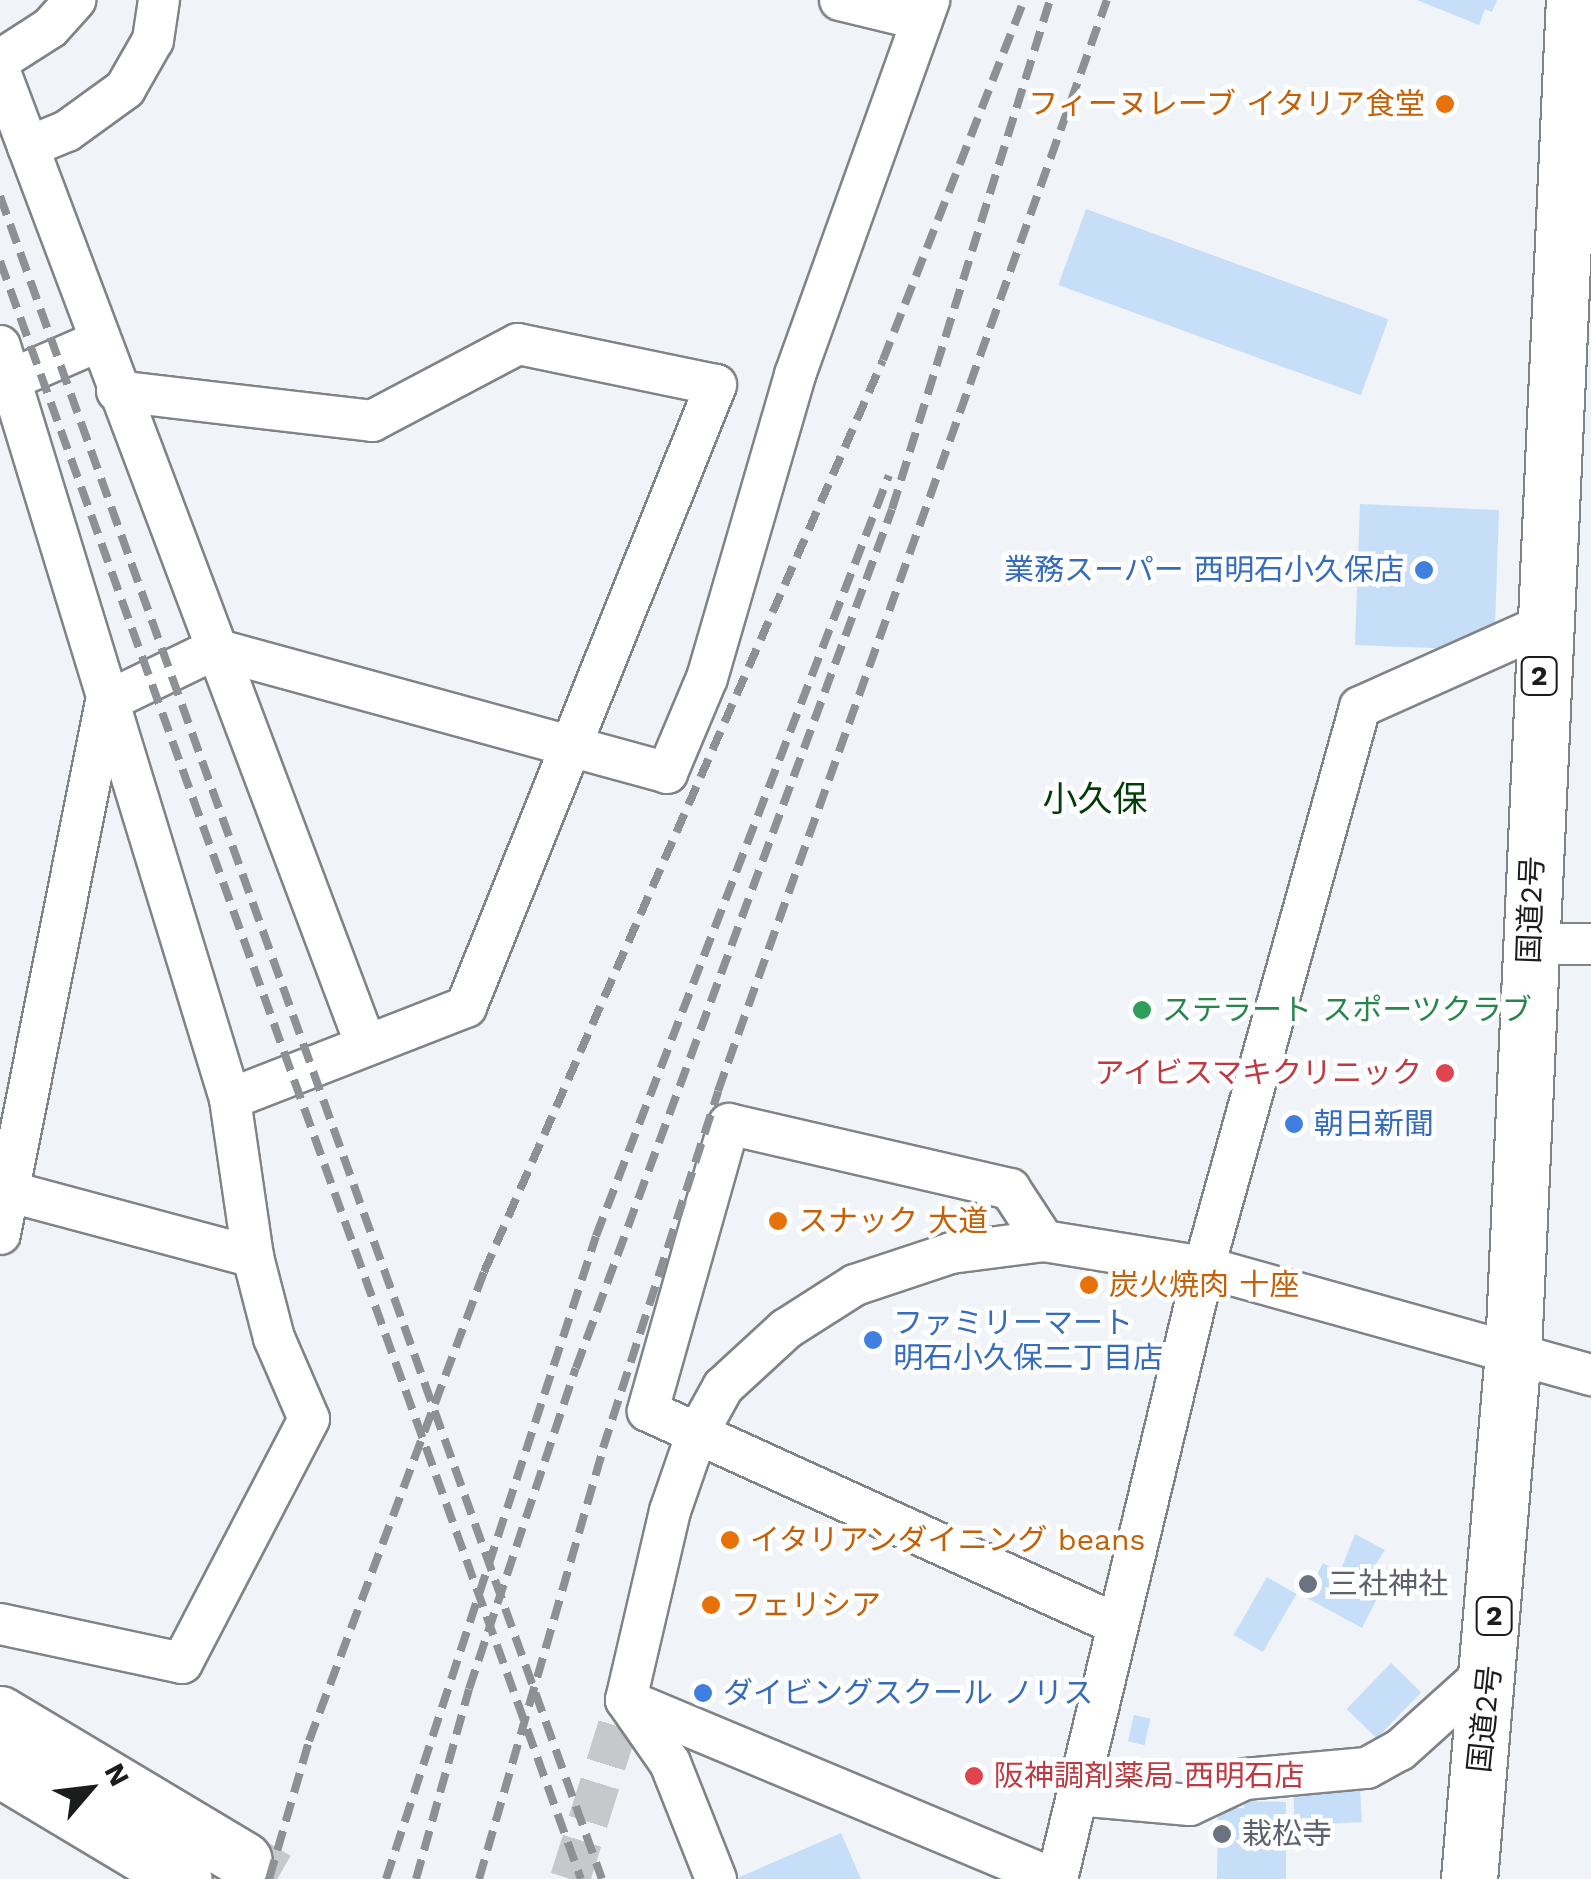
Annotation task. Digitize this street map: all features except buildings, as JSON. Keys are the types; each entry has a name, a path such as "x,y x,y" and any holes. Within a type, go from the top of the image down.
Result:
{"highway":[{"name":"国道2号","path":"1468,1879 1490,1668 1512,1352 1541,626 1574,0"},
{"path":"0,1714 244,1860"},
{"path":"0,1770 184,1879"}],"street":[{"path":"0,60 50,28 75,0"},
{"path":"28,147 67,131 126,89 153,40 158,0"},
{"path":"106,702 215,649 667,772 708,678 795,375 925,10 840,0"},
{"path":"0,72 366,1045"},
{"path":"0,1624 182,1664 309,1418 274,1338 252,1258 230,1098 4,367 99,341"},
{"path":"117,391 372,421 518,344 716,385 568,743 466,1007 230,1098"},
{"path":"626,1700 1055,1879 1116,1624 1171,1426 1204,1267 1360,707 1541,626"},
{"path":"0,1234 5,1190 106,702"},
{"path":"1530,944 1591,944"},
{"path":"1044,1240 1010,1188 729,1124 648,1410 696,1436 1116,1624"},
{"path":"5,1190 252,1258"},
{"path":"716,1879 670,1763 626,1700 670,1511 696,1436 723,1387 786,1329 855,1285 951,1252 1044,1240 1204,1267 1591,1375"},
{"path":"1077,1795 1190,1804 1245,1779 1366,1768 1400,1750 1490,1668"}],"tunnel":[{"path":"570,1879 626,1700"},
{"path":"244,1860 277,1879"}],"railway":[{"path":"269,1879 309,1741 484,1272 883,360 1024,0"},
{"path":"416,1879 469,1689 576,1368 892,509 1050,0"},
{"path":"479,1879 603,1448 718,1091 1107,0"},
{"path":"0,196 602,1879"},
{"path":"0,261 581,1879"},
{"path":"386,1879 596,1236 889,475"}],"place":[{"name":"フィーヌレーブ イタリア食堂","path":"1445,104"},
{"name":"業務スーパー 西明石小久保店","path":"1424,570"},
{"name":"ステラート スポーツクラブ","path":"1142,1010"},
{"name":"アイビスマキクリニック","path":"1445,1073"},
{"name":"朝日新聞","path":"1294,1124"},
{"name":"スナック 大道","path":"778,1221"},
{"name":"炭火焼肉 十座","path":"1089,1285"},
{"name":"ファミリーマート 明石小久保二丁目店","path":"873,1340"},
{"name":"イタリアンダイニング beans","path":"730,1540"},
{"name":"三社神社","path":"1308,1584"},
{"name":"フェリシア","path":"711,1605"},
{"name":"ダイビングスクール ノリス","path":"703,1693"},
{"name":"阪神調剤薬局 西明石店","path":"974,1776"},
{"name":"栽松寺","path":"1222,1834"}],"district":[{"name":"小久保","path":"1095,799"}]}
